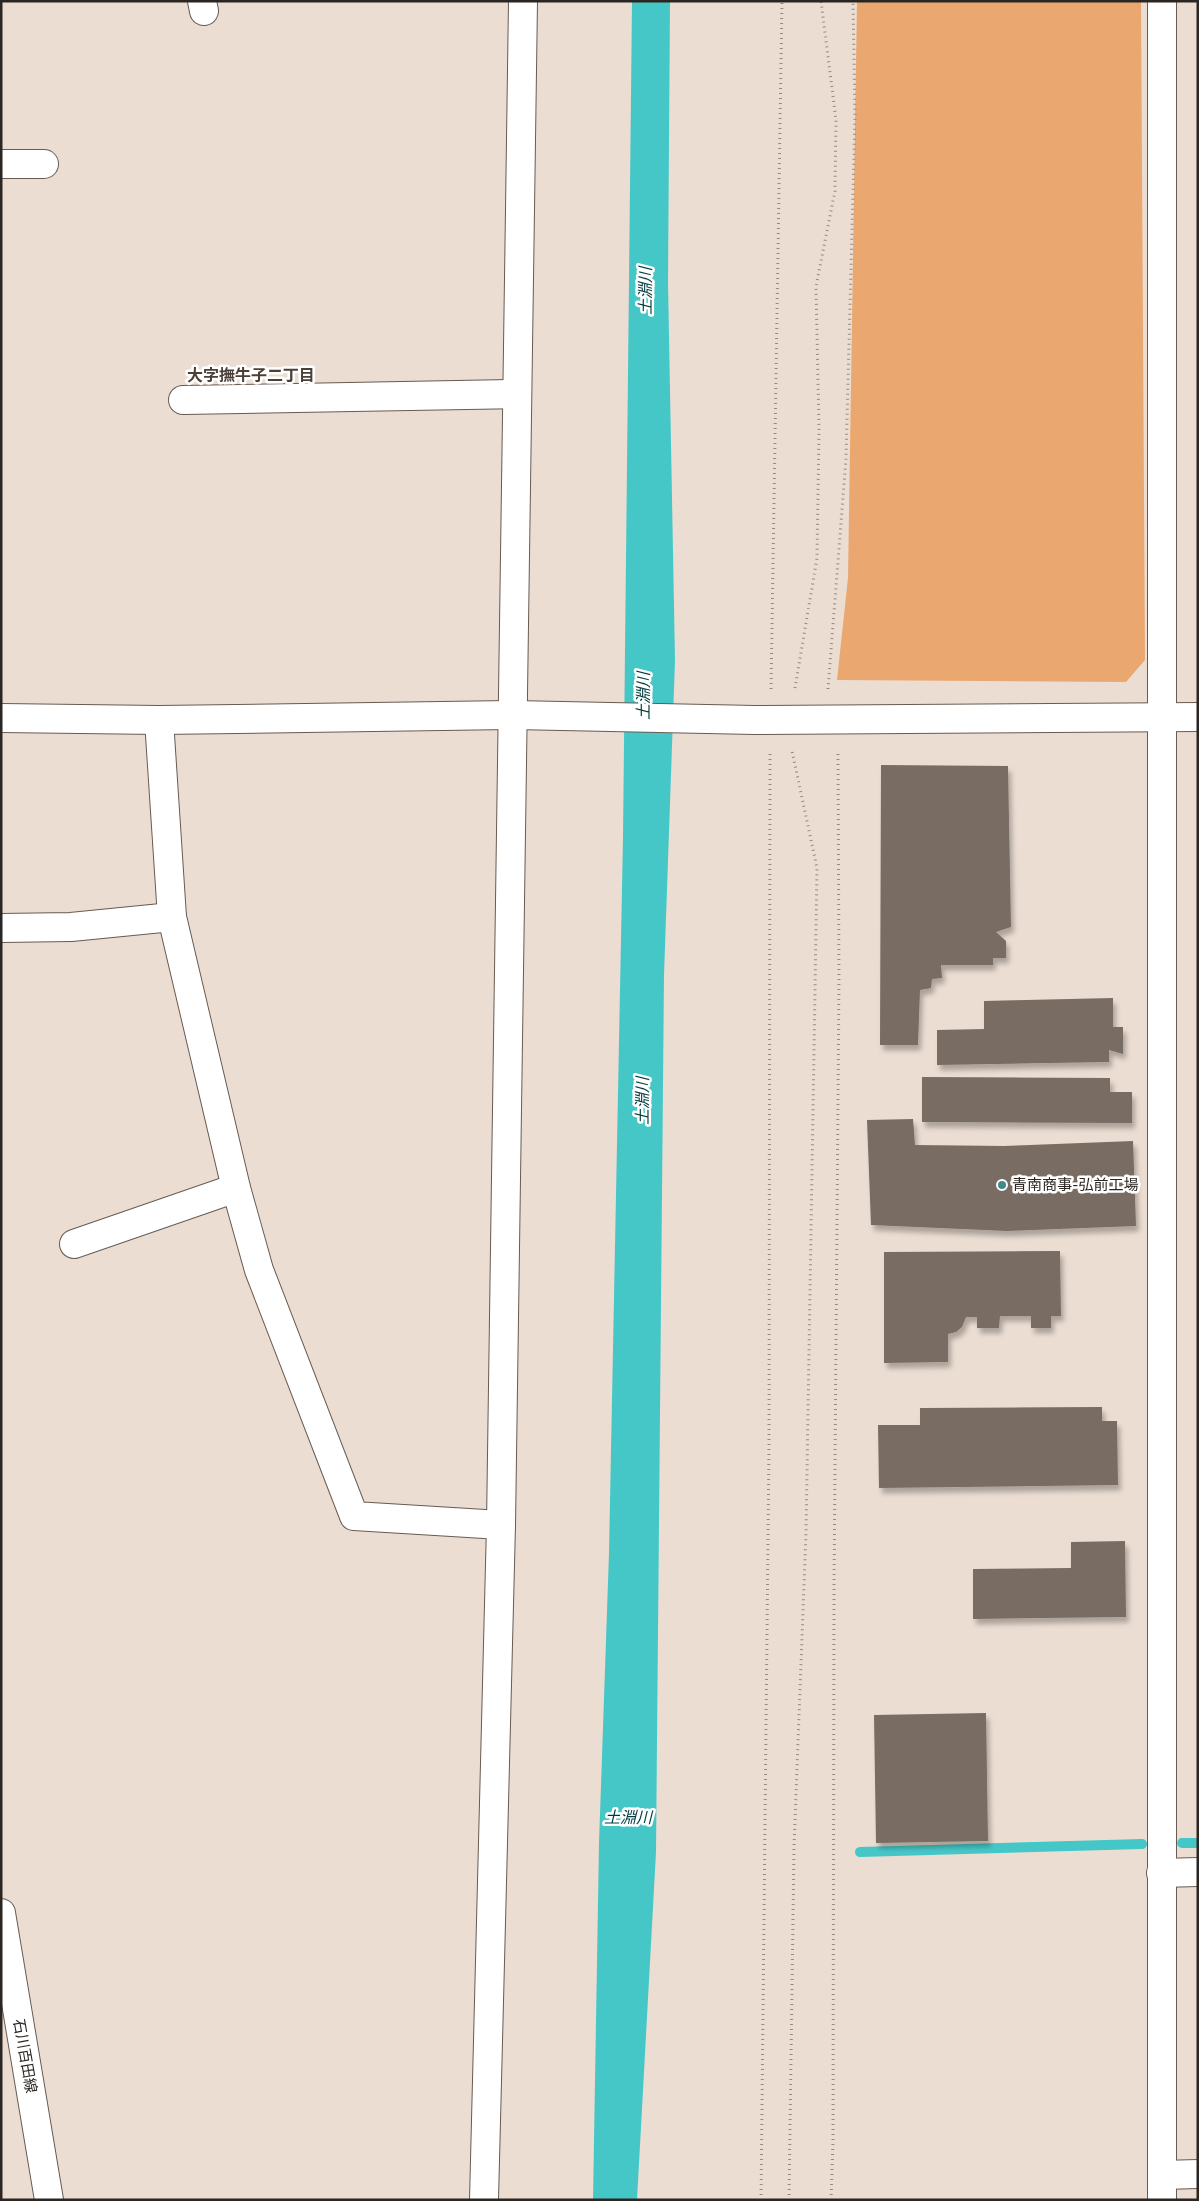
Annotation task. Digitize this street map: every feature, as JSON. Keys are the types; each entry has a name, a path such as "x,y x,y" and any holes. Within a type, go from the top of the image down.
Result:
{"street":[{"path":"484,2200 501,1525 523,1"},
{"path":"1162,1 1162,2187 1198,2174"},
{"path":"1,164 44,164"},
{"path":"183,400 517,394"},
{"path":"1,718 159,720 514,715 763,720 1198,717"},
{"path":"159,720 167,867 172,917 236,1188 259,1270 354,1516 501,1525"},
{"path":"1,928 70,927 172,917"},
{"path":"74,1244 236,1188"},
{"path":"1161,1873 1198,1872"},
{"name":"石川百田線","path":"1,1913 49,2200"}],"path":[{"path":"761,2200 769,1455 763,720 782,1"},
{"path":"795,691 817,558 819,428 816,286 835,191 836,120 821,1"},
{"path":"828,690 846,459 855,116 853,1"},
{"path":"789,2200 794,1848 806,1533 817,868 790,745"},
{"path":"831,2200 833,2142 834,1586 839,989 838,745"}],"shaded area":[{"path":"857,1 1141,1 1145,660 1126,682 837,680 848,578"}],"water":[{"name":"土淵川","path":"632,1 670,1 668,282 675,660 664,975 656,1852 637,2200 593,2200 599,1843 609,1553 623,837"}],"building":[{"path":"881,765 1008,766 1011,927 996,932 1006,941 1006,958 993,958 993,965 941,965 942,978 932,979 931,988 920,990 918,1045 880,1045"},
{"path":"1113,998 1113,1027 1123,1027 1123,1054 1109,1050 1109,1062 937,1065 937,1030 984,1029 984,1001"},
{"path":"922,1077 1110,1078 1110,1092 1132,1092 1132,1123 922,1122"},
{"name":"青南商事-弘前工場","path":"913,1119 915,1145 1004,1146 1133,1141 1136,1226 1007,1231 871,1225 867,1120"},
{"path":"1060,1251 1061,1316 1051,1316 1051,1328 1031,1328 1031,1316 1000,1316 999,1328 977,1328 977,1317 966,1317 962,1327 956,1332 948,1334 948,1362 884,1363 884,1252"},
{"path":"1102,1407 1102,1421 1117,1421 1118,1485 879,1488 878,1425 920,1425 920,1408"},
{"path":"1125,1541 1126,1617 973,1619 973,1569 1071,1568 1071,1542"},
{"path":"986,1713 988,1841 876,1843 874,1715"}],"waterway":[{"path":"1182,1843 1198,1843"},
{"path":"860,1852 1142,1844"}],"place":[{"name":"青南商事-弘前工場","path":"1002,1185"}],"district":[{"name":"大字撫牛子二丁目","path":"251,375"}]}
